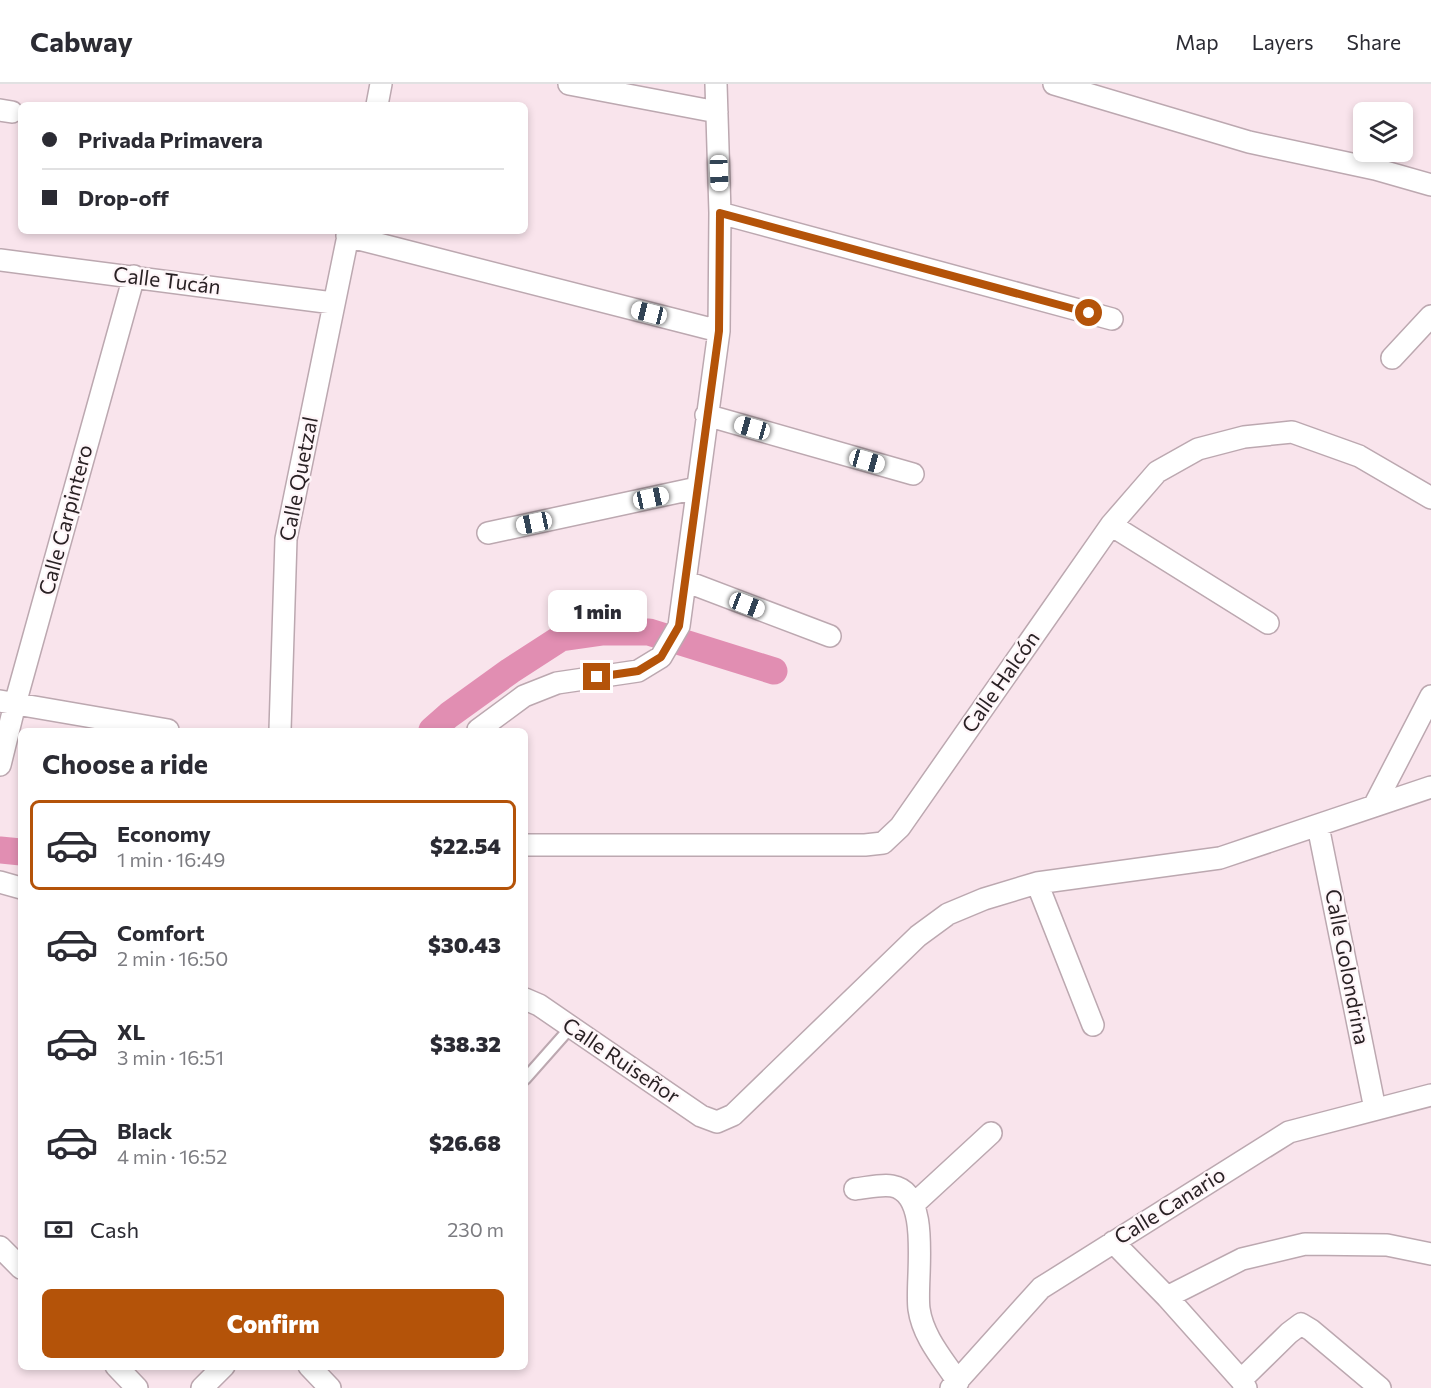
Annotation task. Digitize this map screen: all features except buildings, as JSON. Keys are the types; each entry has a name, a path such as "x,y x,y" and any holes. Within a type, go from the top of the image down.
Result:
{"street":[{"path":"378,102 381,84"},
{"path":"569,84 602,87 717,112"},
{"path":"481,728 524,696 557,683 638,671 661,657 679,626 719,331 720,213 716,84"},
{"path":"1054,84 1249,142 1375,169 1431,185"},
{"path":"720,213 1112,319"},
{"path":"348,234 719,331"},
{"name":"Calle Quetzal","path":"280,728 286,538 348,234"},
{"name":"Calle Tucán","path":"0,260 333,303"},
{"name":"Calle Carpintero","path":"0,765 8,702 134,276"},
{"path":"1392,358 1431,316"},
{"path":"706,415 914,474"},
{"name":"Calle Halcón","path":"528,845 865,846 883,843 900,827 1111,525 1157,472 1198,449 1244,437 1292,432 1359,456 1431,497"},
{"path":"488,533 697,488"},
{"path":"1111,525 1268,623"},
{"path":"685,581 830,636"},
{"path":"1374,806 1431,696"},
{"path":"8,702 157,728"},
{"path":"1093,1025 1036,883 1220,858 1431,787"},
{"name":"Calle Golondrina","path":"1318,826 1375,1109"},
{"path":"0,882 18,887"},
{"name":"Calle Ruiseñor","path":"528,1000 539,1005 701,1116 717,1122 734,1115 918,936 940,919 984,899 1036,883"},
{"name":"Calle Canario","path":"955,1385 1041,1287 1289,1132 1431,1095"},
{"path":"914,1204 991,1133"},
{"path":"855,1189 892,1186 902,1190 914,1204 920,1236 917,1283 919,1311 928,1339 955,1385"},
{"path":"1113,1242 1167,1297 1244,1384 1289,1333 1301,1324 1380,1388"},
{"path":"1167,1297 1242,1259 1305,1244 1387,1245 1431,1254"},
{"path":"0,1247 18,1265"},
{"path":"120,1370 137,1388"},
{"path":"202,1388 220,1370"},
{"path":"313,1370 330,1388"}],"lane":[{"path":"528,1076 571,1028"}],"waterway":[{"path":"434,728 510,671 561,638 603,632 649,632 774,671"},
{"path":"0,850 18,852"}],"route":[{"path":"597,677 638,671 661,657 679,626 719,331 720,213 1089,313"}]}
